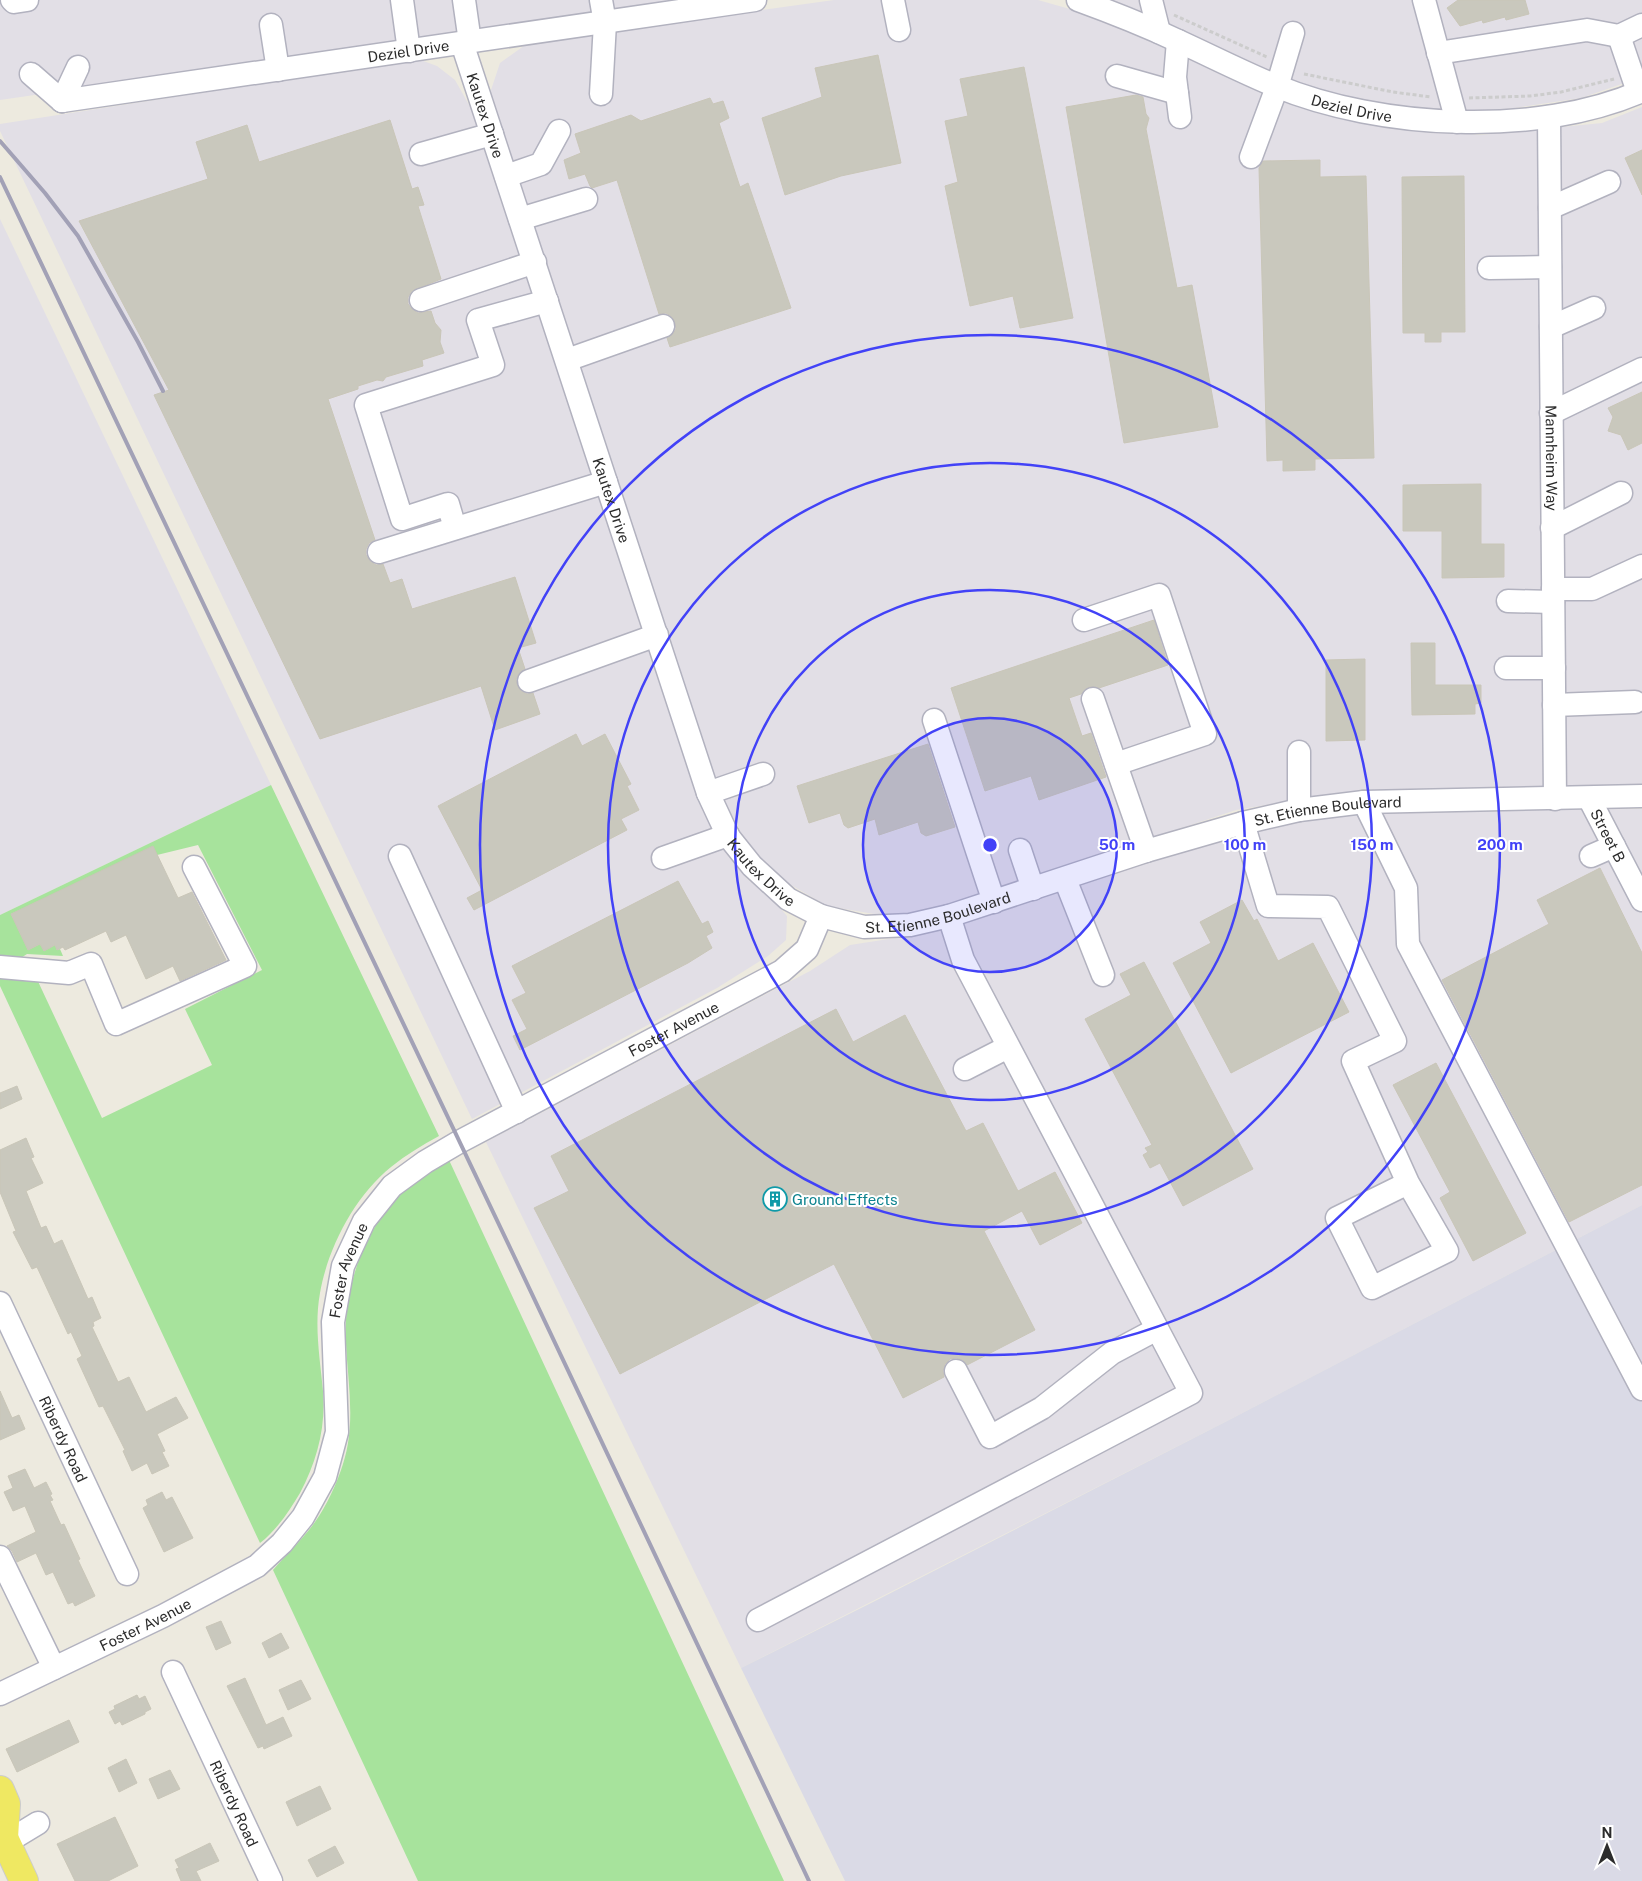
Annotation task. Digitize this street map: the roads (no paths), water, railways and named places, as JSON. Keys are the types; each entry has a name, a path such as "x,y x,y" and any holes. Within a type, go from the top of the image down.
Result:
{"main road":[{"path":"0,1790 6,1804 3,1839 24,1881"}],"street":[{"path":"12,0 14,2 27,0"},
{"path":"402,0 409,51"},
{"name":"Kautex Drive","path":"464,0 466,43 492,134 708,793 728,835 752,866 788,899 821,916"},
{"path":"601,0 605,22 601,94"},
{"name":"Deziel Drive","path":"62,101 605,22 670,6 755,0"},
{"path":"894,0 899,30"},
{"name":"Deziel Drive","path":"1078,0 1126,17 1164,21 1276,86 1335,105 1393,117 1457,122 1549,117 1592,108 1640,92"},
{"path":"1424,0 1457,122"},
{"path":"1164,21 1175,77 1180,117"},
{"path":"271,25 278,70"},
{"path":"1438,52 1587,30 1619,36 1642,25"},
{"path":"1251,157 1293,33"},
{"path":"1619,36 1640,92"},
{"path":"31,74 62,101 78,67"},
{"path":"1118,76 1177,93"},
{"name":"Mannheim Way","path":"1549,117 1555,798"},
{"path":"506,176 541,164 559,131"},
{"path":"421,154 492,134"},
{"path":"1550,208 1609,182"},
{"path":"520,219 586,199"},
{"path":"421,300 535,262"},
{"path":"1490,268 1550,267"},
{"path":"456,528 448,504 402,519 366,405 493,365 478,320 548,301"},
{"path":"1551,327 1594,308"},
{"path":"567,360 663,326"},
{"path":"1552,413 1642,369"},
{"path":"379,552 606,482"},
{"path":"1552,528 1621,493"},
{"path":"1508,601 1592,589 1642,566"},
{"path":"1084,620 1159,595 1205,734 1116,764"},
{"path":"529,680 657,635"},
{"path":"1506,668 1554,668"},
{"path":"1094,699 1146,852"},
{"path":"1554,705 1635,702"},
{"path":"934,720 994,902"},
{"path":"1299,752 1299,810"},
{"path":"708,793 763,774"},
{"name":"St. Etienne Boulevard","path":"821,916 864,927 910,925 949,916 1146,852 1243,823 1299,810 1364,802 1642,796"},
{"name":"Street B","path":"1590,798 1642,900"},
{"path":"1364,802 1406,888 1408,944 1642,1389"},
{"path":"1243,823 1268,906 1328,907 1395,1041 1353,1062 1408,1184 1447,1251 1372,1288 1338,1218 1408,1184"},
{"path":"663,858 728,835"},
{"path":"1590,856 1614,846"},
{"path":"1020,850 1033,889"},
{"path":"400,856 517,1112"},
{"path":"0,967 11,966 69,973 91,964 116,1024 245,966 194,867"},
{"path":"1065,879 1103,975"},
{"name":"Foster Avenue","path":"0,1694 163,1616 257,1566 282,1543 304,1517 325,1477 337,1432 333,1322 343,1266 364,1221 392,1186 425,1162 782,971 807,949 821,916"},
{"path":"758,1620 1191,1393 963,960 949,916"},
{"path":"965,1068 1008,1047"},
{"name":"Riberdy Road","path":"0,1303 127,1574"},
{"path":"956,1370 990,1437 1042,1408 1112,1353 1157,1329"},
{"path":"0,1558 54,1668"},
{"name":"Riberdy Road","path":"173,1672 271,1881"},
{"path":"3,1839 38,1823"}],"railway":[{"path":"0,141 45,193 78,236 138,342 163,391"},
{"path":"0,177 514,1256 809,1881"}],"place":[{"name":"Ground Effects","path":"775,1199"}]}
